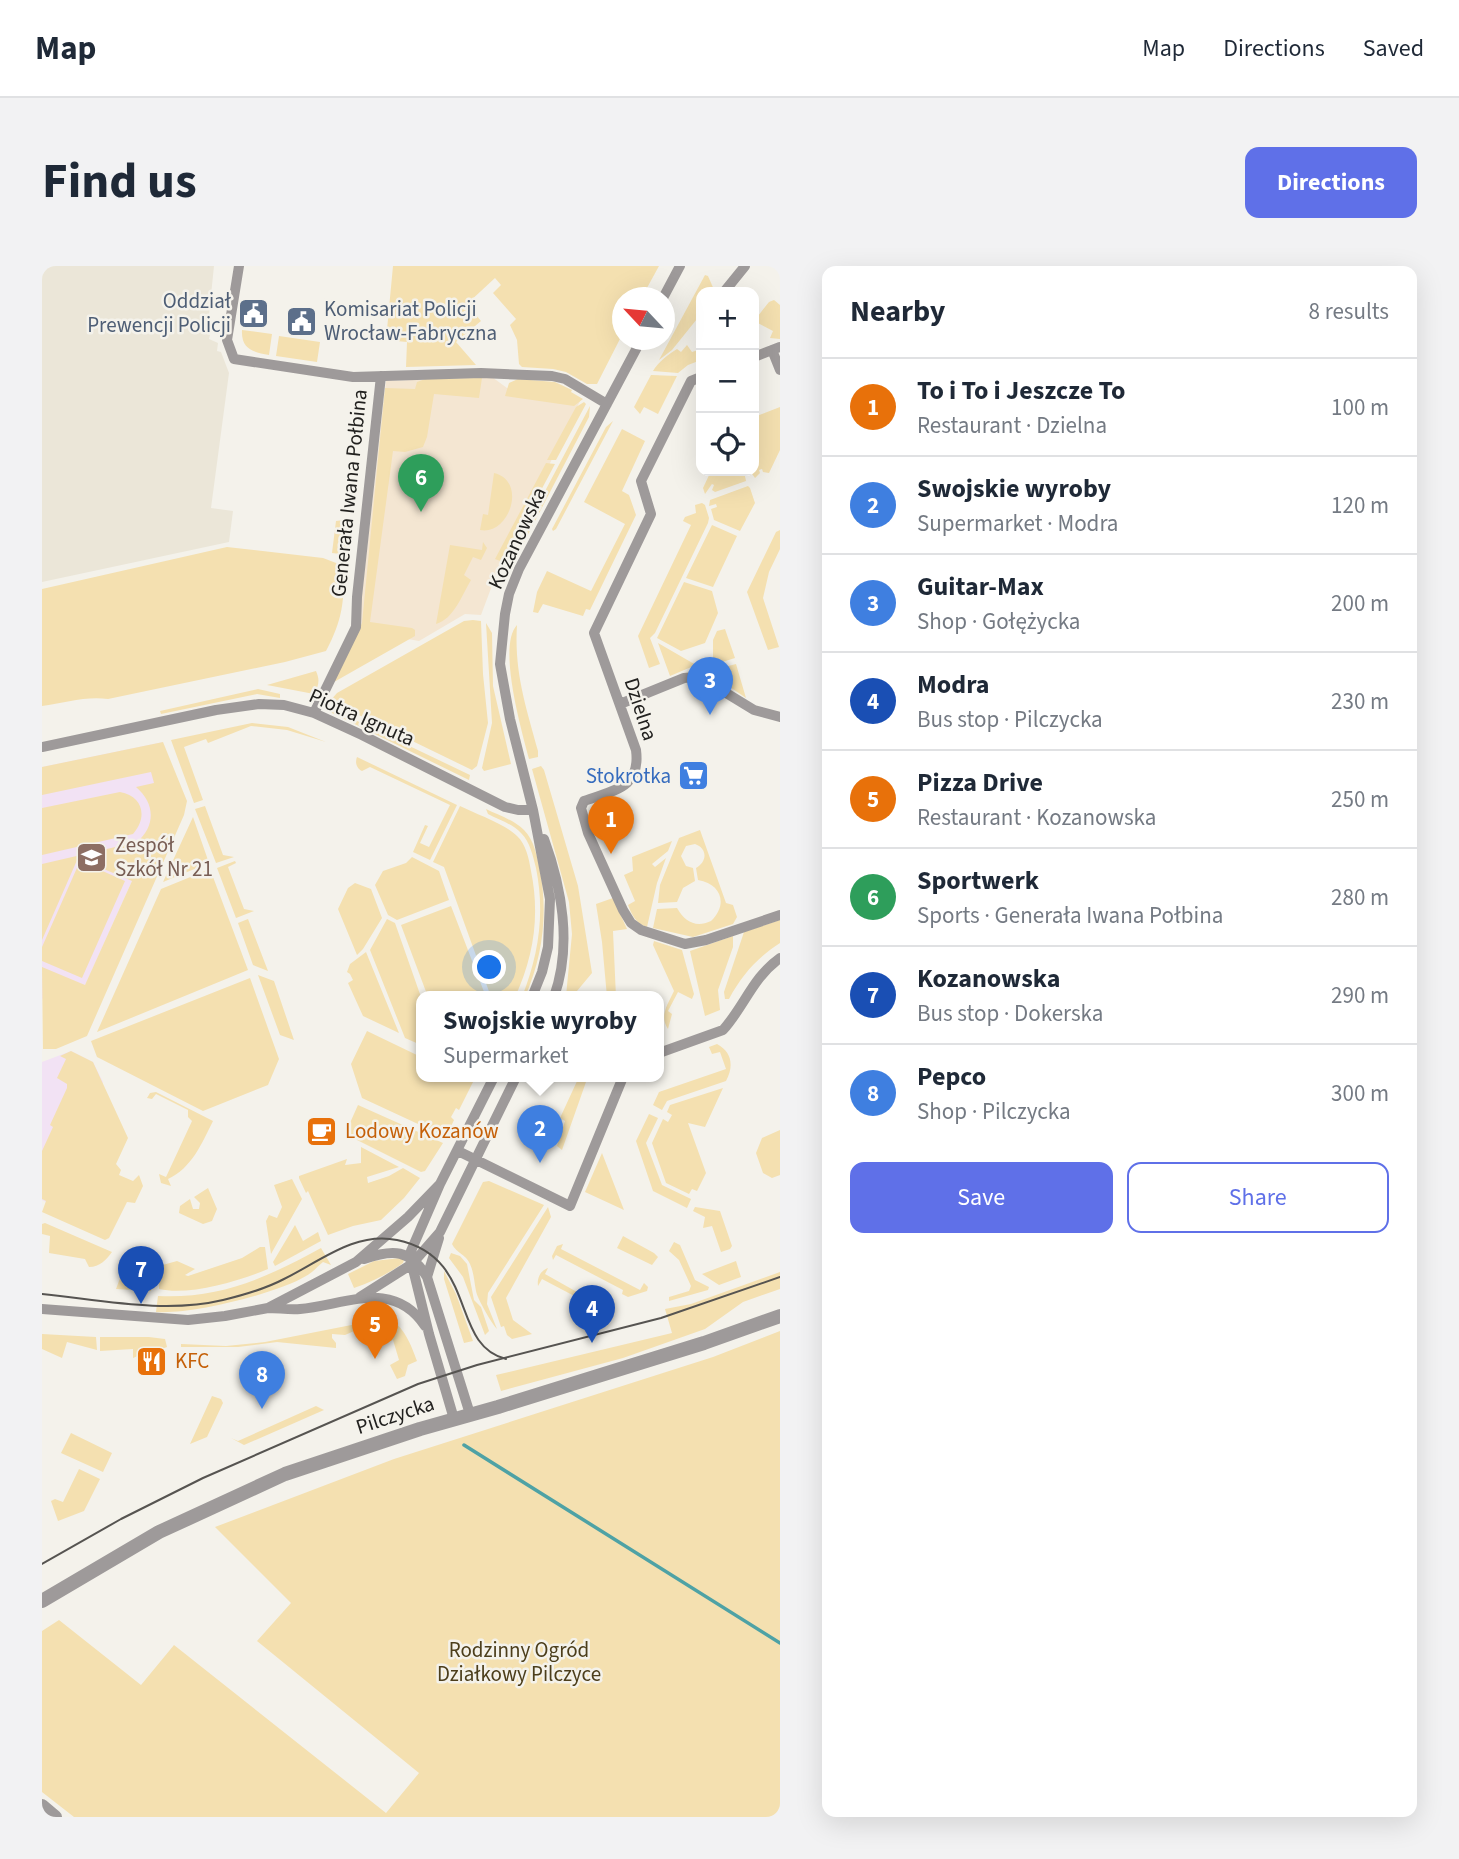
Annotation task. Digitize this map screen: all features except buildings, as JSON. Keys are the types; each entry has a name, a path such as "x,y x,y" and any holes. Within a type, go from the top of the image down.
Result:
{"street":[{"path":"239,266 227,341 234,359 347,377 381,376"},
{"path":"669,287 680,266"},
{"path":"728,287 745,266"},
{"path":"759,355 776,349 780,370"},
{"name":"Kozanowska","path":"534,991 548,947 551,911 533,810 502,687 500,664 505,614 509,594 519,569 636,350"},
{"name":"Generała Iwana Połbina","path":"314,713 356,627 381,376 481,373 552,376 565,379 607,404"},
{"name":"Dzielna","path":"696,379 691,381 641,481 651,514 594,633 636,750 637,769 627,785 584,801 581,808 587,833 623,910 631,923 641,930 685,944 706,940 780,915"},
{"path":"620,704 684,678 695,677 754,710 780,717"},
{"name":"Piotra Ignuta","path":"42,747 244,705 284,705 314,713 505,807 533,810"},
{"name":"Kozanowska","path":"533,810 552,861 562,911 563,952 555,991"},
{"path":"664,1051 723,1030 758,978 780,958"},
{"path":"454,1419 411,1263 414,1241 492,1082"},
{"path":"360,1297 411,1263 431,1244 445,1223 514,1082"},
{"path":"458,1151 570,1206 621,1082"},
{"path":"268,1308 294,1292 356,1262 440,1184"},
{"path":"427,1277 445,1223"},
{"path":"356,1262 384,1253 411,1263 427,1277 470,1414"},
{"path":"42,1309 183,1320 225,1317 268,1308 298,1310 360,1297 388,1299 409,1308 419,1317 429,1334"},
{"name":"Pilczycka","path":"42,1601 137,1543 200,1511 308,1465 693,1346 780,1316"},
{"path":"42,1806 55,1817"}],"shaded area":[{"path":"42,266 214,266 207,334 210,335 209,339 218,343 217,351 221,352 229,373 211,508 233,511 229,542 42,582"},
{"path":"492,377 507,388 581,399 496,575 481,615 465,614 419,641 358,630 386,381"},
{"name":"Zespół Szkół Nr 21","path":"163,742 153,834 83,990 42,999 42,767"},
{"path":"71,1051 93,1062 103,1082 46,1202 42,1200 42,1062"}],"green space":[{"path":"393,266 659,266 647,287 612,287 612,350 614,350 597,384 587,384 566,372 522,367 519,364 517,340 510,325 516,319 493,293 501,285 495,278 467,304 481,321 456,342 476,365 406,367 407,342 386,340"},
{"path":"705,275 708,276 713,287 699,287"},
{"path":"696,292 696,320 675,346 675,330"},
{"path":"774,300 780,305 780,339 770,338 773,331 759,324 759,315"},
{"path":"242,330 272,334 269,355 249,348 244,342"},
{"path":"279,336 320,342 317,362 276,356"},
{"path":"687,345 692,352 696,351 696,362 678,373 653,371 677,349 681,352"},
{"path":"664,350 672,350 659,360"},
{"path":"651,375 677,376 658,414 644,407 640,414 634,407"},
{"path":"482,378 479,398 434,394 423,447 405,452 393,451 370,622 412,628 415,630 415,636 334,682 362,623 385,388 415,389 417,382 425,379"},
{"path":"518,379 555,382 583,399 574,406 505,396 509,383"},
{"path":"584,402 586,404 556,460 547,460 576,407"},
{"path":"590,406 589,417 508,573 505,569 516,546"},
{"path":"780,407 780,450 769,473 759,470 759,415"},
{"path":"613,421 556,529 553,531 606,427"},
{"path":"622,429 645,441 622,491 629,495 636,515 590,610 586,609 583,616 543,604 538,613 533,612 537,592 547,571 591,591 625,524 584,502"},
{"path":"546,463 555,464 503,562 495,559"},
{"path":"494,473 504,478 510,486 511,507 499,525 490,530 480,530 483,514 488,515"},
{"path":"709,476 745,476 746,481 715,492 712,490 712,484 705,494 703,488"},
{"path":"748,486 755,503 740,531 714,520 711,509 717,507 716,504 709,506 710,500"},
{"path":"702,503 709,518 708,523 655,633 650,638 660,664 649,668 638,636 691,525 683,521 685,517 696,513 695,505"},
{"path":"353,519 349,555 332,553 336,521"},
{"path":"712,525 737,536 713,587 686,578"},
{"path":"780,530 780,549 769,572 763,598 779,647 768,650 747,592 776,532"},
{"path":"483,542 487,548 481,560 473,557 464,575 471,580 461,599 448,617 436,624 450,545 482,550"},
{"path":"227,547 323,558 344,566 341,610 326,651 108,699 83,699 42,706 42,589"},
{"path":"684,582 712,591 718,613 705,643 681,651 657,638"},
{"path":"464,621 481,621 488,723 477,766 472,770 330,701 337,693"},
{"path":"486,623 492,633 493,686 511,764 484,771 482,768 492,723"},
{"path":"517,625 519,674 538,751 538,757 529,759 510,670 511,636"},
{"path":"725,629 735,658 713,665 713,640 717,631"},
{"path":"658,643 696,665 670,676"},
{"path":"736,664 746,698 714,676 713,670"},
{"path":"316,671 318,683 314,694 267,685"},
{"path":"258,689 280,694 280,698 257,694 161,714 160,711"},
{"path":"328,707 470,775 469,780 332,713"},
{"path":"252,723 288,727 326,742 287,730 251,726 208,743 206,739 184,747 203,800 194,803 171,740"},
{"path":"163,742 187,801 184,815 87,1036 56,1049 43,1049 42,967 85,985 132,881 78,858 42,940 42,864 137,842 148,829 151,814 147,800 136,787 154,783 151,772 42,795 42,767"},
{"path":"357,757 457,805 430,860 413,852 425,825 428,826 420,843 429,847 450,805 370,767 362,771 356,765"},
{"path":"541,766 544,770 578,886 592,973 577,991 566,991 572,934 569,902 532,769"},
{"path":"120,792 134,798 141,808 141,821 133,834 42,855 42,808"},
{"path":"205,806 223,855 234,857 216,863 195,809"},
{"path":"460,806 498,823 523,843 534,887 535,919 531,951 518,991 489,991 444,867 433,862"},
{"path":"486,809 524,830 533,843 540,870 544,919 540,950 527,991 524,991 533,965 539,933 540,901 536,868 531,849 518,830 488,814"},
{"path":"193,817 209,863 163,882"},
{"path":"700,830 726,903 733,905 737,917 733,924 693,937 653,928 657,909 677,908 687,920 700,924 711,921 720,908 717,891 713,886 698,880 696,868 703,862 705,855 702,848 695,844 686,846 681,856 686,866 693,868 695,881 683,888 677,902 658,903 660,885 679,838"},
{"path":"672,841 668,851 652,864 655,867 666,858 647,927 643,926 633,916 628,905 635,901 624,875 633,871 632,857"},
{"path":"412,857 439,871 449,900 397,920 388,915 375,885 383,871 406,863"},
{"path":"80,861 125,881 82,978 42,961 42,947"},
{"path":"235,861 236,863 228,867 244,909 254,911 236,918 217,868"},
{"path":"210,869 248,970 97,1032 161,889"},
{"path":"355,883 371,889 382,918 357,955 338,909 348,888"},
{"path":"613,898 627,929 613,931 616,991 606,991 596,904"},
{"path":"451,906 484,991 426,991 401,925"},
{"path":"248,919 268,971 253,965 238,923"},
{"path":"387,919 395,923 419,991 416,991 416,1043 405,1038 370,950"},
{"path":"780,920 780,943 757,961 729,999 725,999 724,992 744,932"},
{"path":"733,936 733,947 718,990 720,1010 705,1016 690,951"},
{"path":"654,941 682,950 694,994 692,999 678,992 668,1011 672,1014 668,1029 664,1015 674,991 653,945"},
{"path":"366,952 399,1033 363,1016 348,983 353,980 347,972 350,964"},
{"path":"258,975 274,981 294,1040 280,1035"},
{"path":"250,978 279,1059 268,1085 203,1111 97,1057 91,1041"},
{"path":"367,1031 416,1055 416,1082 473,1082 459,1110 456,1108 451,1117 454,1120 446,1137 362,1098 351,1064"},
{"path":"717,1044 729,1055 730,1070 726,1081 667,1101 662,1110 653,1105 659,1092 726,1069 720,1052 712,1054 709,1047"},
{"path":"71,1051 93,1062 128,1138 116,1164 121,1170 119,1175 133,1181 139,1175 143,1186 135,1203 127,1202 109,1238 105,1240 42,1212 46,1201 42,1199 42,1151 53,1127 50,1125 67,1088 67,1084 57,1078 66,1059 60,1056"},
{"path":"577,1082 586,1082 562,1150 557,1146 565,1121 560,1118"},
{"path":"723,1088 705,1127 688,1123 706,1173 697,1191 692,1189 689,1194 666,1183 652,1143 663,1119 668,1122 672,1115 667,1112 670,1105"},
{"path":"156,1092 213,1121 190,1162 168,1179 171,1186 161,1183 159,1174 166,1177 192,1121 188,1117 188,1110 156,1094 152,1099 147,1098 150,1093"},
{"path":"358,1105 443,1143 425,1171 421,1172 345,1134"},
{"path":"649,1114 658,1118 646,1143 662,1185 691,1199 687,1208 653,1191 636,1141"},
{"path":"780,1130 780,1175 772,1178 763,1173 756,1153 762,1138"},
{"path":"361,1147 399,1167 367,1177 368,1183 403,1168 420,1178 381,1220 328,1235 299,1176 347,1159 345,1165 361,1163"},
{"path":"602,1153 624,1210 585,1192"},
{"path":"292,1179 302,1199 271,1254 266,1221 269,1215 277,1218 282,1207 274,1185"},
{"path":"489,1181 544,1205 488,1293 487,1304 497,1329 477,1294 468,1261 452,1244 483,1182"},
{"path":"208,1188 217,1209 212,1221 203,1224 179,1213 180,1206 190,1199 193,1209 199,1209 200,1203 194,1197"},
{"path":"548,1207 551,1217 506,1298 513,1320 532,1334 512,1339 507,1335 504,1326 501,1327 491,1297"},
{"path":"695,1207 720,1211 732,1246 730,1249 721,1252 712,1226 703,1228 705,1217 693,1211"},
{"path":"42,1224 112,1252 93,1267 89,1267 85,1259 49,1253 50,1236 42,1234"},
{"path":"295,1225 303,1241 318,1232 321,1241 275,1266 273,1262"},
{"path":"623,1236 658,1257 652,1265 617,1248"},
{"path":"674,1242 680,1245 695,1280 709,1287 708,1290 669,1301 669,1297 689,1291 691,1286 679,1260 669,1251"},
{"path":"563,1244 561,1249 640,1290 644,1283 648,1287 647,1291 628,1297 622,1294 623,1290 556,1255 553,1260 557,1246"},
{"path":"260,1247 265,1247 268,1269 199,1289 159,1289 159,1266 177,1261 195,1269 185,1275 188,1276 242,1258"},
{"path":"321,1248 331,1265 323,1262 308,1275 275,1290 210,1307 156,1312 158,1296 203,1294 223,1290 263,1277"},
{"path":"451,1253 460,1256 467,1264 474,1300 481,1307 489,1331 485,1335 463,1277 449,1258"},
{"path":"128,1257 144,1260 153,1266 151,1291 116,1289"},
{"path":"400,1258 404,1260 403,1263 397,1267 354,1288 348,1274 374,1261"},
{"path":"736,1261 741,1277 719,1285 702,1274"},
{"path":"548,1268 545,1274 593,1301 597,1294 603,1298 602,1303 577,1306 580,1299 542,1279 538,1286 540,1275"},
{"path":"444,1271 456,1294 473,1341 464,1343 444,1279"},
{"path":"780,1272 780,1289 743,1302 705,1329 623,1358 501,1391 496,1375 672,1333 665,1309 691,1304"},
{"path":"387,1318 402,1330 417,1361 408,1365 405,1376 397,1379 390,1365 399,1360 393,1340 381,1345 376,1335 367,1338 361,1328 345,1335 332,1334 336,1348 277,1342 238,1347 181,1347 181,1344 226,1346 265,1342"},
{"name":"Rodzinny Ogród Działkowy Pilczyce","path":"780,1331 780,1817 74,1817 42,1792 42,1631 59,1620 141,1685 174,1645 386,1813 419,1773 257,1641 291,1603 215,1527 394,1459 713,1357"},
{"path":"42,1334 96,1337 97,1350 67,1342 62,1358 42,1349"},
{"path":"100,1337 165,1339 167,1347 133,1358 133,1349 100,1351"},
{"path":"212,1396 221,1399 223,1403 207,1437 190,1444"},
{"path":"316,1406 324,1410 244,1445 231,1438 238,1441"},
{"path":"71,1433 112,1453 103,1472 61,1453"},
{"path":"79,1469 100,1479 84,1511 58,1521 51,1501 55,1499 63,1502"}],"waterway":[{"path":"464,1445 780,1643"}],"tram line":[{"path":"42,1294 156,1306 201,1304 269,1286 352,1244 382,1238 397,1240 423,1249 441,1264 452,1281 476,1337 488,1351 506,1359"},
{"path":"42,1564 121,1519 203,1478 418,1384 477,1365 661,1318 780,1277"}],"place":[{"name":"Oddział Prewencji Policji","path":"254,313"},
{"name":"Komisariat Policji Wrocław-Fabryczna","path":"301,321"},
{"name":"Sportwerk","path":"421,512"},
{"name":"Guitar-Max","path":"710,715"},
{"name":"Stokrotka","path":"694,776"},
{"name":"To i To i Jeszcze To","path":"611,854"},
{"name":"Zespół Szkół Nr 21","path":"92,857"},
{"name":"Lodowy Kozanów","path":"322,1131"},
{"name":"Swojskie wyroby","path":"540,1163"},
{"name":"Kozanowska","path":"141,1304"},
{"name":"Modra","path":"592,1343"},
{"name":"Pizza Drive","path":"375,1359"},
{"name":"KFC","path":"152,1361"},
{"name":"Pepco","path":"262,1409"}]}
